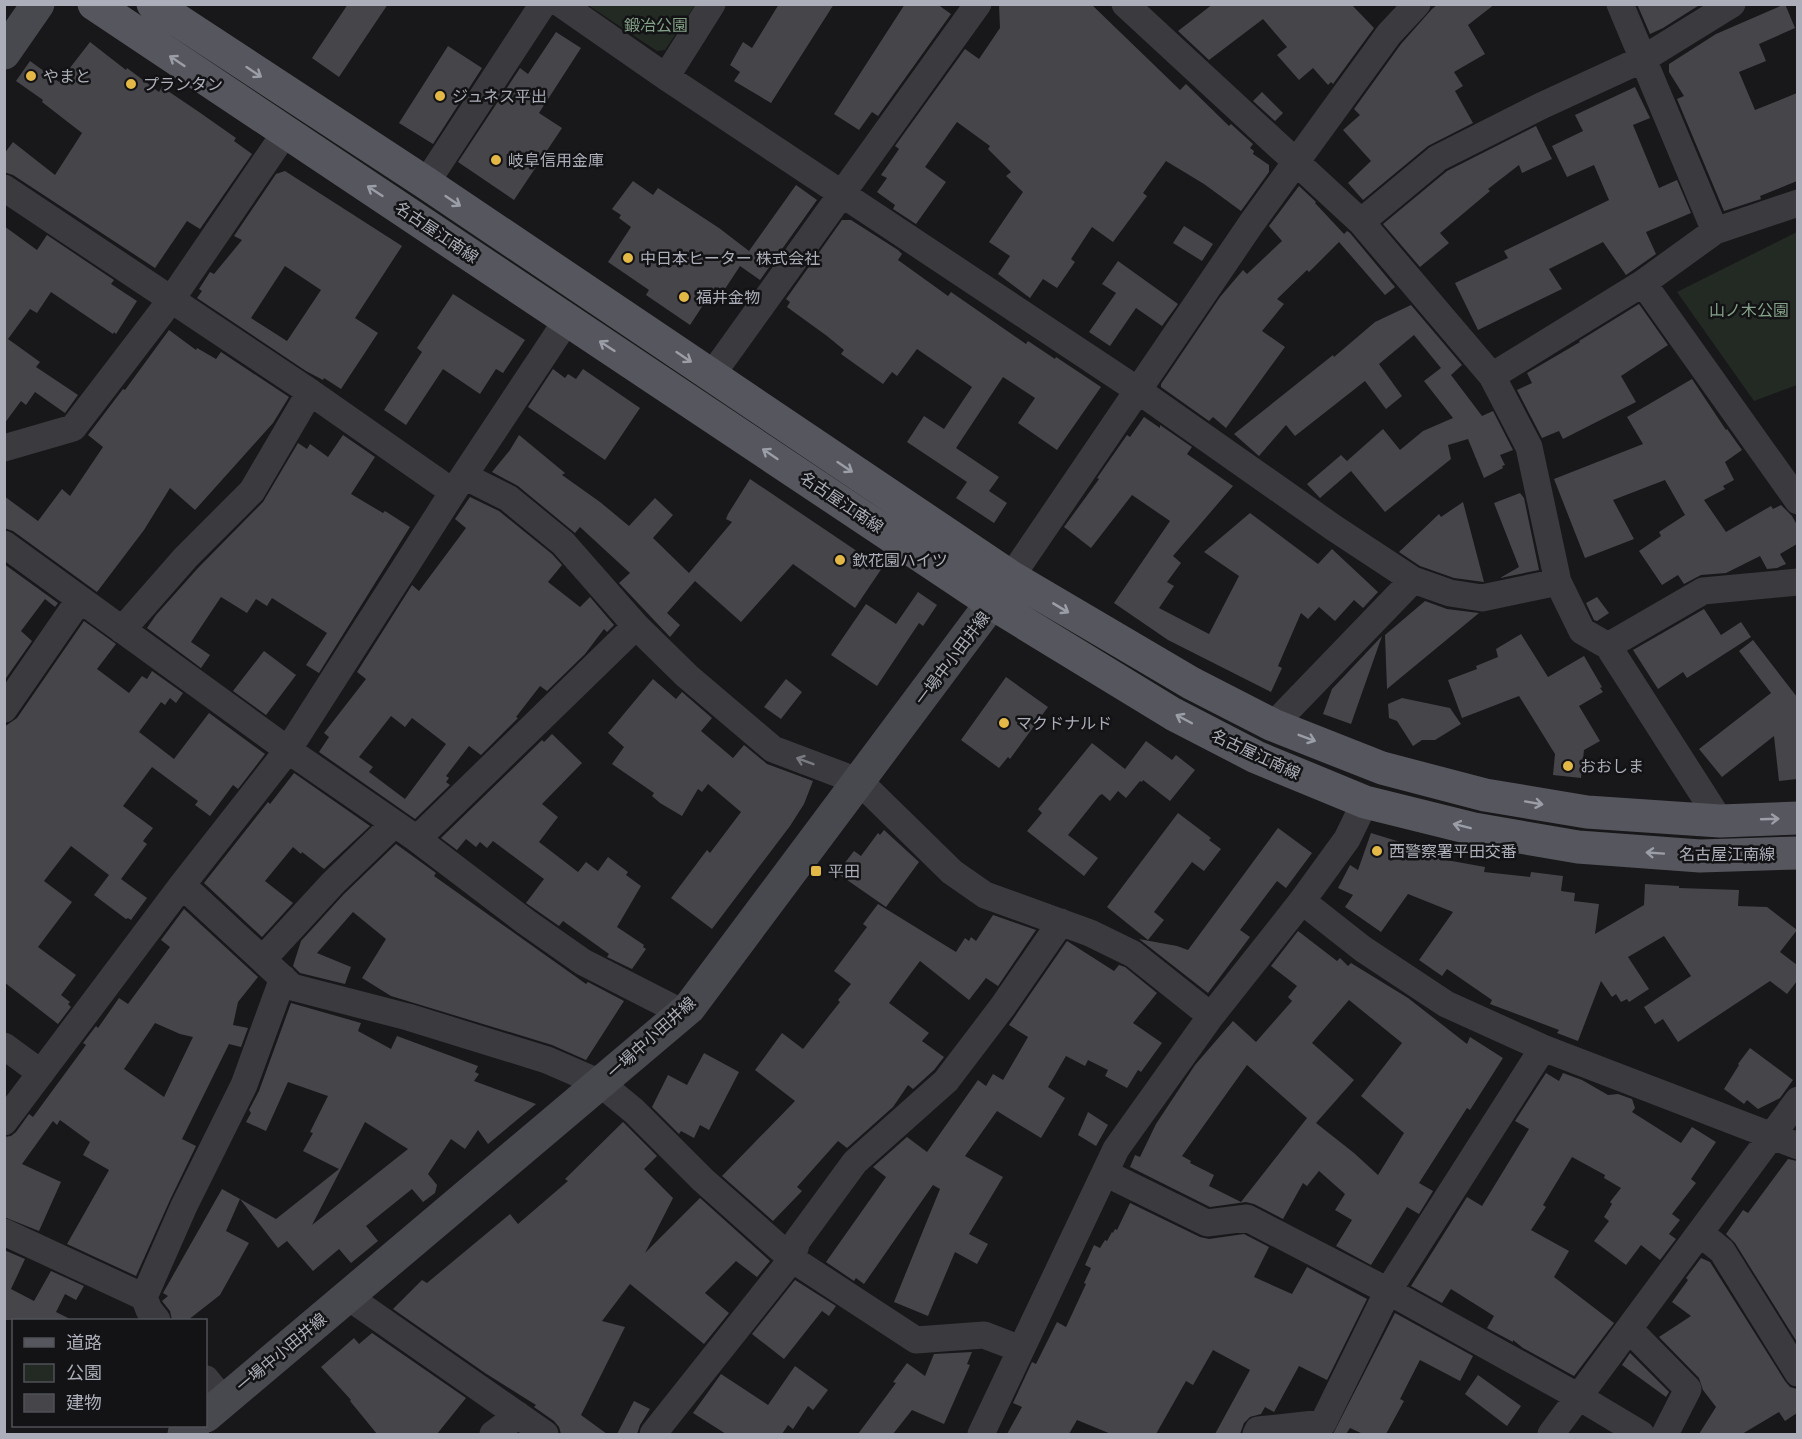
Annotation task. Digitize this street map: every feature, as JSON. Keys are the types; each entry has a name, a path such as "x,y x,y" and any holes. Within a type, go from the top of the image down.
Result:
{"main road":[{"path":"4,52 38,4"},
{"name":"名古屋江南線","path":"94,4 567,320 1002,591 1273,725 1382,768 1485,795 1587,812 1720,821 1797,818"},
{"name":"名古屋江南線","path":"153,4 426,183 711,376 1173,714 1256,757 1365,802 1474,829 1578,847 1700,856 1797,853"},
{"name":"一場中小田井線","path":"212,1398 347,1296 689,1008 1002,591"}],"street":[{"path":"426,183 543,4"},
{"path":"561,4 666,77 1139,391 1334,528 1413,580 1450,593 1482,598 1558,582"},
{"path":"666,77 712,4"},
{"path":"711,376 978,4"},
{"path":"1002,591 1251,224 1389,34 1417,4"},
{"path":"1620,4 1715,231"},
{"path":"1361,222 1438,158 1541,106 1643,59 1732,4"},
{"path":"1142,10 1297,163 1361,222 1492,376 1529,447 1558,582 1582,631 1608,646 1720,821"},
{"path":"10,441 73,428 171,300 285,133"},
{"path":"4,188 310,392 459,484 508,498 563,543 636,626 687,676 773,749 860,782 952,872 985,895 1090,933 1133,954 1211,1016"},
{"path":"1492,376 1643,283 1715,231 1797,203"},
{"path":"1643,283 1797,501"},
{"path":"4,1122 182,885 288,750 567,320"},
{"path":"122,630 186,557 252,491 310,392"},
{"path":"4,544 288,750 417,840 526,922 584,962 683,1013"},
{"path":"1273,725 1413,580"},
{"path":"1608,646 1703,591 1797,582"},
{"path":"4,709 80,599"},
{"path":"417,840 636,626"},
{"path":"981,1434 1116,1149 1211,1016 1302,902 1347,839 1365,802"},
{"path":"263,960 333,883 394,824"},
{"path":"182,885 292,987 408,1017 547,1059 600,1083 634,1111 704,1180 792,1259 916,1340 984,1335 1021,1349"},
{"path":"1302,902 1363,949 1446,1004 1543,1047 1797,1146"},
{"path":"657,1433 792,1259 797,1241 855,1162 946,1081 1003,1006 1060,922"},
{"path":"144,1297 184,1206 244,1085 284,978"},
{"path":"4,1046 41,1073"},
{"path":"1256,1434 1258,1430 1323,1423 1388,1291 1543,1047"},
{"path":"1551,1434 1797,1100"},
{"path":"1105,1173 1207,1223 1248,1218 1388,1291 1641,1434"},
{"path":"4,1232 144,1297 149,1310 156,1319"},
{"path":"1700,1233 1722,1251 1797,1373"},
{"path":"347,1296 545,1434"},
{"path":"1629,1329 1688,1389 1665,1434"},
{"path":"493,1434 518,1415"}],"green space":[{"name":"鍛冶公園","path":"588,5 695,5 665,50 657,51"},
{"name":"山ノ木公園","path":"1797,232 1797,385 1754,401 1677,292"}],"building":[{"path":"348,4 388,4 339,77 312,58"},
{"path":"779,4 834,4 771,103 734,81 740,72 730,65 743,42 752,48"},
{"path":"905,4 937,4 951,14 878,116 872,112 859,130 834,114"},
{"path":"999,4 1091,4 1180,90 1186,84 1229,126 1231,124 1253,144 1250,148 1254,151 1253,154 1269,165 1269,172 1241,211 1204,184 1166,161 1143,193 1147,196 1113,242 1092,227 1071,259 1075,262 1057,288 1043,279 1030,298 998,274 1010,256 989,242 1023,192 1006,176 1011,172 988,149 990,146 957,122 925,167 946,182 916,224 893,209 895,205 877,192 887,178 881,175 899,149 895,146 965,49 979,59 1000,28"},
{"path":"1213,4 1351,4 1374,28 1333,84 1331,82 1328,85 1313,68 1299,80 1277,55 1287,47 1263,19 1209,60 1178,31"},
{"path":"1438,4 1495,4 1468,25 1485,54 1454,72 1463,86 1455,91 1473,123 1428,146 1363,200 1348,183 1371,161 1343,130 1360,115 1354,109 1401,44"},
{"path":"1637,4 1701,4 1650,34"},
{"path":"1785,4 1795,28 1759,44 1766,61 1739,72 1755,110 1797,93 1797,181 1760,196 1761,199 1724,211 1677,99 1684,96 1669,72 1669,64 1716,34"},
{"path":"556,32 581,48 539,113 562,128 514,200 458,162 520,68 528,74"},
{"path":"90,42 159,92 162,87 199,112 236,138 234,141 252,154 200,229 187,221 155,268 13,175 4,172 4,154 13,142 55,175 82,133 16,81 30,61 59,82"},
{"name":"ジュネス平出","path":"448,46 482,68 433,144 399,123"},
{"path":"1635,87 1650,118 1633,125 1659,188 1677,180 1691,213 1646,232 1656,254 1626,275 1603,242 1549,269 1562,289 1478,330 1455,283 1508,258 1504,251 1609,200 1594,165 1567,177 1552,146 1583,131 1575,115"},
{"path":"1262,92 1283,113 1275,121 1253,101"},
{"path":"1536,126 1552,159 1522,173 1519,165 1488,189 1490,191 1440,233 1449,243 1420,267 1383,224 1447,171"},
{"path":"285,171 402,246 355,318 378,333 341,389 324,378 323,380 306,371 197,298 202,291 199,289 210,272 214,274 242,240 234,236 276,174","holes":["285,266 321,290 287,341 251,318"]},
{"path":"633,181 653,195 658,188 719,228 749,251 796,185 817,200 760,280 740,266 723,292 715,287 690,325 646,295 649,290 608,262 631,227 619,218 621,215 612,209"},
{"path":"1299,186 1344,234 1347,231 1350,233 1395,287 1385,295 1339,242 1277,299 1284,304 1262,331 1285,347 1226,428 1213,417 1209,421 1161,387 1161,384 1220,297 1243,270 1247,274 1282,241 1269,226"},
{"path":"842,220 851,220 898,250 902,254 898,260 948,296 951,292 1026,344 1028,341 1055,359 1056,357 1101,387 1057,450 1018,423 1035,398 1003,377 956,448 999,477 989,491 1007,503 994,523 956,498 967,482 907,442 924,416 944,429 972,387 917,349 897,376 892,372 883,384 841,354 844,350 787,307 790,302 786,299"},
{"path":"4,226 37,250 47,235 114,280 111,284 137,301 116,334 51,292 37,313 30,309 8,339 40,362 36,367 78,395 65,413 35,392 26,405 21,401 4,424"},
{"path":"1184,226 1213,244 1202,261 1173,243"},
{"path":"1118,261 1178,304 1162,326 1136,308 1110,346 1089,332 1116,293 1102,284"},
{"path":"453,294 525,340 503,373 496,369 480,394 443,369 406,425 384,410 422,352 417,348"},
{"path":"1639,304 1668,345 1621,376 1636,402 1563,439 1559,431 1542,438 1517,390 1532,383 1527,373"},
{"path":"1411,305 1462,365 1451,375 1482,416 1493,411 1513,450 1500,455 1505,465 1502,466 1503,468 1484,478 1468,439 1448,445 1451,459 1385,512 1351,471 1320,498 1307,484 1341,455 1347,461 1383,429 1400,450 1423,431 1453,418 1424,381 1441,368 1414,335 1379,364 1402,396 1386,409 1365,381 1295,436 1286,425 1259,456 1234,434 1333,355 1334,357 1375,322"},
{"path":"169,330 196,350 197,348 216,359 221,352 289,397 273,423 195,510 170,488 144,530 97,592 13,531 4,528 4,496 38,521 62,489 70,496 103,447 88,435 123,389 125,390"},
{"path":"553,369 565,378 568,374 576,379 583,369 640,408 605,460 528,407"},
{"path":"1692,379 1742,450 1725,462 1734,480 1723,486 1725,489 1704,500 1726,532 1771,506 1773,509 1781,505 1797,525 1797,544 1780,554 1786,564 1767,569 1760,556 1726,573 1701,575 1684,584 1678,575 1662,585 1639,551 1661,536 1659,532 1685,515 1665,480 1613,500 1634,539 1585,558 1554,479 1643,444 1627,417"},
{"path":"1144,417 1192,447 1187,454 1233,486 1173,556 1181,563 1167,582 1174,586 1159,608 1209,634 1239,576 1204,552 1250,513 1318,564 1332,549 1378,592 1363,608 1354,600 1335,621 1319,607 1308,619 1301,613 1278,666 1282,668 1271,692 1168,640 1114,603 1170,521 1132,495 1091,548 1064,527 1127,435 1130,437"},
{"path":"343,435 375,457 351,494 410,527 319,673 306,665 327,633 272,598 267,606 256,599 247,613 221,597 191,642 210,655 201,668 147,628 198,568 263,502 298,443 307,449 310,444 328,457"},
{"path":"519,435 565,473 562,475 629,526 655,498 673,515 653,538 689,573 732,522 726,519 728,514 750,479 882,568 855,608 793,564 741,622 695,581 667,613 680,625 670,637 619,583 630,573 580,527 575,533 518,486 492,472"},
{"path":"1520,493 1524,498 1539,570 1500,578 1519,567 1494,503"},
{"path":"470,497 499,511 552,554 562,565 548,582 580,607 590,597 614,625 607,632 604,629 585,654 547,691 540,686 516,717 518,718 481,755 469,746 446,776 449,778 446,782 450,785 415,819 319,752 329,737 324,733 366,679 357,672 412,585 419,591 466,528 455,519","holes":["391,716 405,727 412,718 446,744 405,799 369,772 373,767 359,757"]},
{"path":"1463,502 1484,582 1454,578 1420,566 1399,552 1439,514 1441,517"},
{"path":"4,564 58,603 55,607 45,599 21,631 32,641 4,681"},
{"path":"918,592 937,605 923,626 919,623 877,686 831,655 866,604 896,624"},
{"path":"1597,597 1609,613 1597,621 1594,620 1586,603"},
{"path":"1425,601 1447,609 1479,613 1387,689 1385,635"},
{"path":"1704,609 1721,635 1741,622 1751,637 1687,678 1683,672 1658,689 1633,650"},
{"path":"84,621 116,644 97,669 129,693 142,676 147,679 152,671 183,693 176,703 170,698 165,705 161,702 139,732 174,759 209,713 265,754 238,789 233,785 210,816 195,805 198,801 152,767 123,806 153,828 143,841 147,844 121,879 147,898 131,920 126,919 94,895 109,875 71,846 44,881 72,902 38,947 76,975 61,995 70,1002 68,1004 71,1007 58,1024 4,982 4,727 17,718"},
{"path":"1521,634 1548,677 1584,656 1602,687 1600,688 1603,692 1579,706 1600,741 1584,750 1581,778 1553,775 1555,754 1519,696 1462,718 1448,680 1477,669 1476,666 1498,657 1496,649"},
{"path":"1382,636 1351,724 1323,714 1332,689"},
{"path":"1753,640 1797,697 1797,779 1779,781 1774,736 1722,777 1699,749 1771,693 1739,651"},
{"path":"264,651 296,675 266,715 233,691"},
{"name":"マクドナルド","path":"1006,677 1048,707 1010,759 1008,757 999,768 961,740"},
{"path":"653,679 676,699 682,692 712,718 701,731 733,758 744,745 767,764 813,781 804,804 790,826 712,929 671,898 707,850 710,853 741,812 708,784 702,792 698,789 682,816 660,803 652,796 654,793 612,764 624,747 608,733"},
{"path":"786,679 802,692 781,719 764,707"},
{"path":"1402,698 1450,708 1461,724 1435,740 1422,740 1413,746 1397,721 1389,718 1388,704"},
{"path":"552,734 582,763 542,804 558,817 539,842 578,872 586,862 598,871 608,857 628,872 626,875 641,886 617,927 644,945 646,949 632,969 607,957 609,954 563,921 559,926 526,903 544,879 493,841 487,848 480,842 476,847 466,839 457,850 441,838 542,740 544,742"},
{"path":"1146,741 1172,760 1176,755 1195,770 1170,801 1143,780 1126,798 1118,791 1110,801 1102,794 1099,796 1068,835 1098,858 1084,876 1027,831 1042,813 1038,809 1092,743 1125,769"},
{"path":"294,773 370,826 324,869 293,847 265,881 293,903 262,937 204,883"},
{"path":"1178,813 1211,838 1209,840 1221,849 1204,871 1192,862 1154,912 1164,920 1148,940 1107,907"},
{"path":"1278,828 1312,853 1286,888 1277,881 1240,930 1250,937 1208,993 1139,939 1188,950"},
{"path":"884,830 919,862 886,907 837,873 854,851 861,856 878,833 880,835"},
{"path":"1371,833 1426,850 1424,856 1485,867 1484,872 1530,877 1531,872 1563,876 1561,891 1575,893 1574,901 1599,904 1595,934 1644,905 1645,884 1679,886 1679,888 1739,890 1738,906 1767,907 1797,930 1780,952 1797,965 1797,981 1787,994 1770,981 1678,1042 1663,1019 1655,1024 1644,1007 1691,976 1664,936 1628,957 1649,989 1629,1002 1627,999 1621,1002 1616,994 1612,997 1601,981 1578,1041 1557,1033 1559,1030 1490,1004 1492,1000 1447,969 1442,976 1419,960 1453,912 1408,894 1381,932 1345,907 1353,895 1338,888 1350,865 1358,870"},
{"path":"396,844 436,873 434,876 586,984 588,982 624,1001 586,1060 552,1045 391,996 362,978 386,939 353,912 317,953 351,967 345,984 300,973 293,966 301,941 344,894"},
{"path":"878,904 956,952 965,938 969,941 971,937 976,941 993,915 1036,930 998,986 986,978 969,1000 920,961 889,1003 929,1033 922,1041 944,1057 934,1070 913,1089 908,1085 893,1107 847,1148 838,1141 797,1187 802,1191 773,1221 722,1176 795,1101 755,1070 782,1033 803,1049 840,1002 838,1000 851,984 834,971 867,927 863,924"},
{"path":"184,909 258,977 238,1002 233,1025 248,1028 241,1047 229,1044 182,1139 196,1146 136,1276 67,1244 109,1170 83,1155 90,1142 60,1120 57,1125 53,1121 22,1164 61,1182 39,1231 4,1217 4,1137 16,1132 29,1114 33,1117 86,1045 83,1043 96,1026 98,1028 119,998 128,1004 170,947 161,940","holes":["155,1023 193,1037 164,1097 124,1069"]},
{"path":"1298,931 1337,961 1340,958 1348,966 1351,963 1408,998 1467,1044 1470,1037 1503,1058 1470,1110 1467,1108 1419,1183 1433,1191 1419,1214 1407,1207 1371,1265 1336,1246 1352,1220 1335,1210 1345,1194 1319,1171 1307,1186 1303,1183 1283,1219 1246,1202 1210,1207 1130,1167 1135,1155 1140,1157 1156,1124 1195,1065 1233,1021 1256,1042 1292,1001 1288,997 1297,986 1271,966","holes":["1349,1000 1402,1043 1361,1096 1404,1133 1378,1175 1316,1123 1354,1080 1312,1043","1247,1065 1307,1118 1241,1202 1209,1186 1214,1175 1190,1163 1191,1161 1182,1156"]},
{"path":"1067,941 1114,971 1119,965 1125,967 1157,993 1133,1023 1162,1043 1141,1072 1138,1070 1127,1088 1105,1076 1108,1070 1088,1060 1085,1066 1066,1056 1048,1087 1065,1098 1041,1138 997,1111 965,1156 1003,1177 969,1234 988,1244 977,1264 955,1252 928,1316 894,1302 940,1189 933,1185 864,1284 856,1278 854,1281 826,1262 886,1177 873,1167 907,1137 927,1152 978,1080 986,1086 993,1074 1003,1080 1028,1037 1009,1025"},
{"path":"291,1003 361,1023 358,1031 391,1049 397,1036 478,1066 475,1072 479,1074 474,1081 536,1104 488,1144 478,1130 465,1149 451,1139 428,1174 437,1185 435,1193 423,1202 412,1189 366,1226 378,1241 351,1263 339,1249 313,1271 287,1241 278,1248 240,1199 276,1219 339,1169 303,1151 328,1096 288,1082 266,1131 246,1122 251,1113 249,1110 259,1091","holes":["365,1122 408,1149 312,1225"]},
{"path":"1750,1048 1793,1080 1780,1098 1758,1109 1747,1100 1744,1104 1724,1089"},
{"path":"704,1053 739,1072 709,1130 700,1125 694,1138 681,1131 679,1134 652,1107 668,1075 687,1085"},
{"path":"1546,1073 1559,1081 1563,1073 1582,1080 1608,1095 1618,1094 1632,1099 1635,1108 1632,1112 1681,1143 1692,1127 1716,1142 1691,1179 1696,1183 1672,1214 1680,1220 1669,1234 1676,1239 1660,1260 1641,1245 1626,1265 1594,1241 1609,1221 1604,1217 1612,1204 1610,1202 1621,1188 1604,1178 1605,1175 1572,1157 1543,1205 1546,1207 1531,1230 1569,1251 1554,1277 1614,1323 1574,1376 1523,1348 1513,1340 1513,1342 1487,1328 1494,1316 1451,1289 1442,1303 1411,1286 1467,1197 1482,1206 1529,1129 1515,1121"},
{"path":"1088,1112 1108,1125 1096,1146 1078,1135"},
{"path":"623,1122 657,1156 644,1169 673,1198 645,1253 700,1198 770,1261 757,1277 736,1261 705,1293 729,1313 704,1344 630,1284 602,1321 625,1327 581,1415 607,1434 561,1434 554,1421 534,1407 536,1405 485,1373 393,1309 422,1280 427,1283 510,1214 518,1224 568,1181 565,1179"},
{"path":"1788,1159 1797,1161 1797,1342 1735,1243 1726,1234 1743,1210 1748,1213"},
{"path":"222,1189 240,1199 226,1231 249,1243 220,1295 189,1319 172,1319 170,1311 162,1301 168,1296 163,1293"},
{"path":"1130,1203 1200,1237 1209,1239 1244,1234 1269,1247 1254,1277 1292,1294 1307,1267 1367,1299 1327,1380 1299,1366 1274,1412 1265,1407 1261,1414 1250,1417 1244,1423 1240,1434 1215,1434 1250,1370 1213,1350 1193,1385 1186,1381 1156,1434 1111,1434 1077,1420 1069,1434 1007,1434 1022,1407 1013,1403 1032,1362 1036,1364 1057,1322 1066,1327 1086,1284 1084,1283 1091,1268 1085,1265 1094,1245 1100,1248 1112,1232 1117,1230"},
{"path":"4,1250 25,1259 11,1289 34,1301 51,1271 84,1286 76,1300 65,1294 56,1312 70,1319 4,1320"},
{"path":"1701,1258 1710,1262 1785,1381 1790,1387 1797,1389 1797,1413 1785,1421 1779,1412 1742,1434 1699,1434 1716,1407 1703,1390 1699,1378 1659,1337 1691,1316 1672,1302"},
{"path":"795,1280 836,1306 829,1316 822,1311 784,1359 752,1334"},
{"path":"1395,1313 1473,1356 1460,1381 1420,1360 1400,1399 1404,1401 1386,1434 1363,1434 1350,1428 1346,1434 1333,1434"},
{"path":"372,1333 466,1398 437,1434 377,1434 351,1400 321,1367 354,1338 359,1344"},
{"path":"972,1352 967,1364 970,1365 944,1424 912,1410 893,1434 858,1434 896,1383 893,1382 907,1363 925,1376 934,1354"},
{"path":"1630,1353 1669,1392 1666,1397 1622,1365"},
{"path":"795,1366 828,1390 813,1410 808,1406 793,1429 788,1425 782,1434 726,1434 693,1413 721,1374 768,1405"},
{"path":"1478,1375 1521,1406 1507,1426 1465,1394"},
{"path":"634,1401 650,1409 637,1434 617,1434"}],"place":[{"name":"やまと","path":"31,76"},
{"name":"プランタン","path":"131,84"},
{"name":"ジュネス平出","path":"440,96"},
{"name":"岐阜信用金庫","path":"496,160"},
{"name":"中日本ヒーター 株式会社","path":"628,258"},
{"name":"福井金物","path":"684,297"},
{"name":"欽花園ハイツ","path":"840,560"},
{"name":"マクドナルド","path":"1004,723"},
{"name":"おおしま","path":"1568,766"},
{"name":"西警察署平田交番","path":"1377,851"},
{"name":"平田","path":"816,871"}]}
